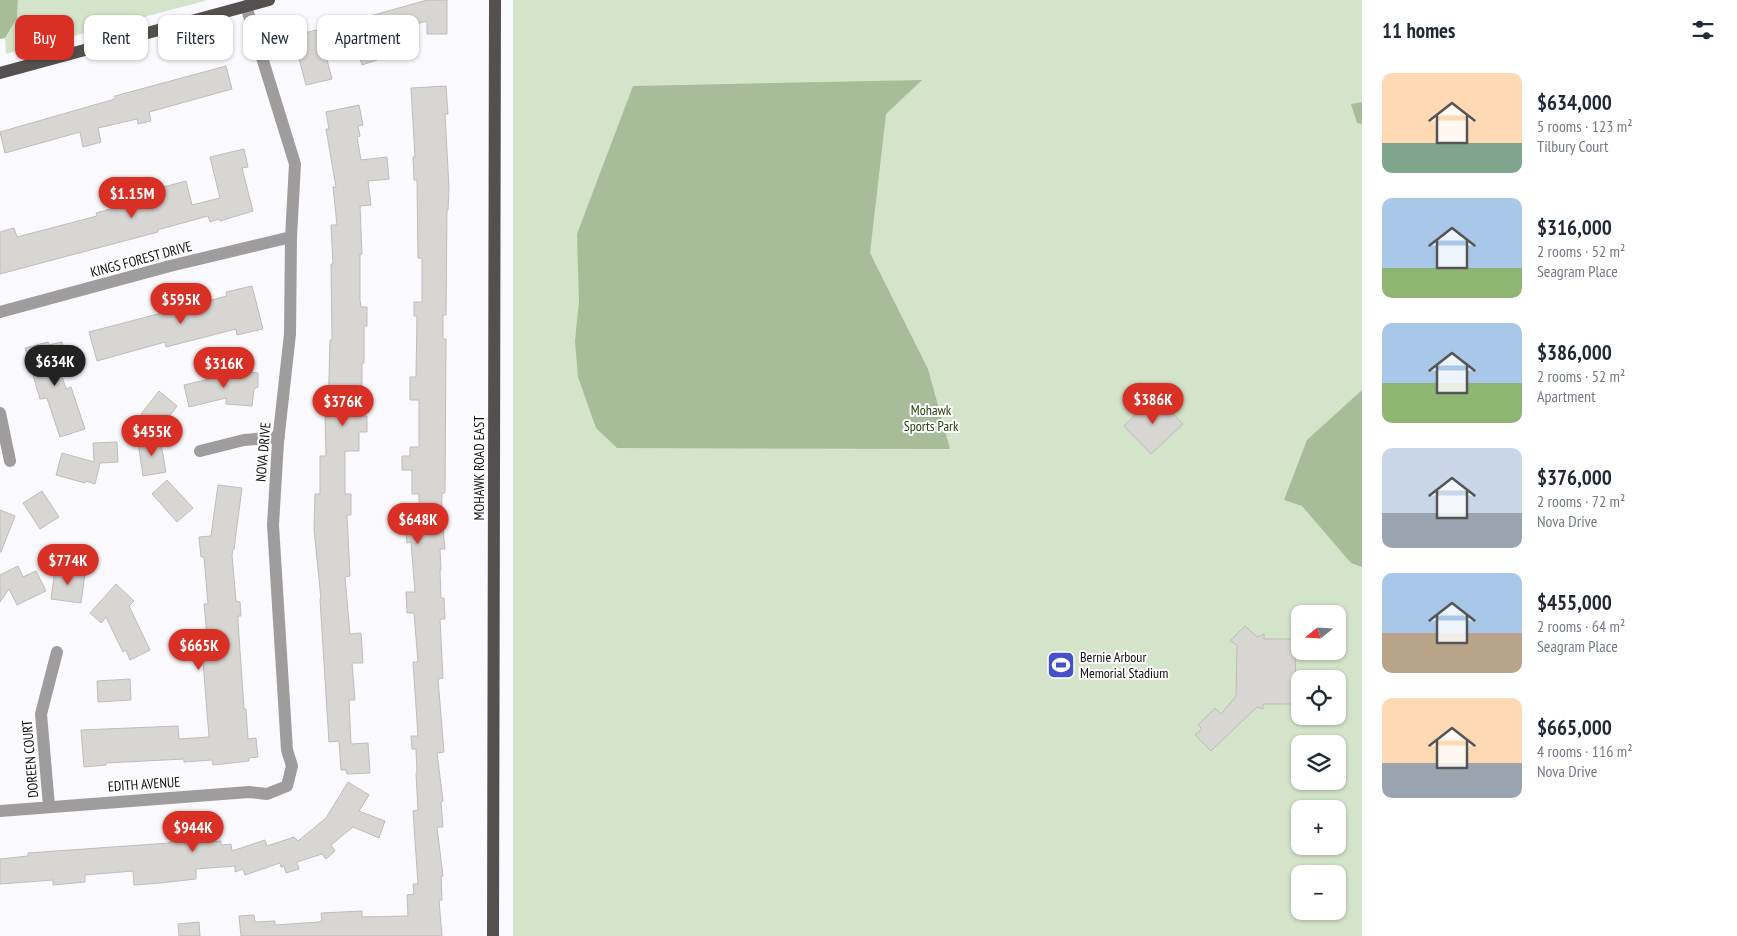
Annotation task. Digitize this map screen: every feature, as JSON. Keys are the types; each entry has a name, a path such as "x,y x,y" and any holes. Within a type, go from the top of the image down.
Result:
{"main road":[{"path":"0,73 269,0"},
{"name":"MOHAWK ROAD EAST","path":"493,936 495,0"}],"street":[{"name":"NOVA DRIVE","path":"246,6 295,164 291,237 290,334 279,437 273,525 287,750 292,766 287,786"},
{"name":"KINGS FOREST DRIVE","path":"0,312 170,266 291,237"},
{"path":"0,413 10,461"},
{"path":"200,451 244,440 279,437"},
{"name":"DOREEN COURT","path":"49,806 41,714 57,652"},
{"name":"EDITH AVENUE","path":"0,811 249,792 267,794 287,786"}],"green space":[{"path":"0,0 18,0 15,21 5,38 0,39"},
{"path":"18,0 208,0 148,16 84,15 84,33 74,36 74,15 17,15"},
{"name":"Mohawk Sports Park","path":"513,0 1362,0 1362,936 513,936"},
{"path":"15,21 15,52 6,54 5,38"},
{"path":"922,80 886,114 870,253 928,369 950,449 617,448 596,428 578,377 575,341 579,301 577,234 633,86"},
{"path":"1362,102 1362,124 1357,123 1351,104"},
{"path":"1362,390 1362,567 1351,563 1302,506 1284,500 1307,440"}],"building":[{"path":"427,0 447,0 447,34 427,34 427,21 419,23 419,15 374,15"},
{"path":"316,30 317,60 327,60 332,79 306,85 299,60 307,60 307,32"},
{"path":"360,60 377,60 362,65"},
{"path":"226,66 232,89 149,112 151,121 138,124 137,119 98,128 101,142 83,147 80,132 5,153 0,132 115,99 115,96"},
{"path":"446,86 448,114 445,114 449,188 446,315 443,315 443,339 446,339 445,493 442,493 441,528 443,528 445,549 440,549 441,598 444,598 445,619 440,619 443,678 438,679 444,752 437,753 443,801 441,802 443,827 437,827 443,876 441,876 442,900 439,900 442,936 241,936 239,916 254,915 255,922 275,921 275,925 319,922 322,920 321,913 362,911 362,917 408,916 407,895 414,894 413,884 418,884 413,811 418,810 416,749 412,749 411,736 418,736 413,662 418,662 414,613 407,613 406,592 415,592 411,542 407,543 405,522 419,521 419,494 412,494 412,470 402,470 402,456 410,456 410,447 419,447 419,400 410,400 410,377 416,377 417,316 414,316 414,302 422,302 422,258 418,258 417,180 414,180 413,157 415,157 411,88"},
{"path":"359,105 363,125 358,126 360,136 357,137 361,160 387,157 389,179 368,181 371,205 360,206 362,254 360,254 360,300 361,307 367,307 367,326 364,326 364,363 362,363 362,416 367,416 367,432 359,432 359,451 345,451 345,494 351,494 351,515 347,515 350,576 345,577 350,634 361,633 363,663 352,663 355,700 349,700 351,744 368,743 370,773 347,774 346,770 341,770 339,741 329,742 321,599 314,529 315,494 320,494 320,456 326,456 325,416 328,416 330,340 332,340 331,264 333,264 331,225 337,225 333,187 336,187 326,129 329,129 326,112"},
{"path":"244,149 248,167 242,168 253,211 220,221 219,219 210,222 208,216 157,230 158,232 0,274 0,232 14,228 17,237 97,216 96,213 121,206 120,202 157,192 156,189 186,181 192,205 220,198 210,157"},
{"path":"252,286 263,329 237,335 236,329 166,347 165,342 97,361 89,332 227,296 226,292"},
{"path":"48,342 49,345 62,342 66,359 57,361 66,389 71,387 85,429 60,437 47,398 40,399 25,348"},
{"path":"234,370 258,373 258,387 254,389 252,406 226,404 226,398 189,407 184,385 234,373"},
{"path":"159,391 177,406 160,429 141,414"},
{"path":"1155,395 1183,424 1151,454 1124,426"},
{"path":"160,438 166,472 143,476 138,442"},
{"path":"117,442 118,462 100,463 95,484 56,475 62,453 94,462 93,443"},
{"path":"167,480 193,508 177,522 152,494"},
{"path":"218,485 242,488 232,555 236,601 240,602 241,616 238,616 238,622 244,709 246,709 248,739 256,738 258,757 249,758 249,761 213,765 212,760 184,762 184,759 106,763 106,765 84,767 81,730 178,726 179,739 209,737 200,636 207,635 204,604 208,604 204,557 201,557 199,537 211,536"},
{"path":"42,491 59,517 40,529 23,503"},
{"path":"0,510 15,516 1,552 0,552"},
{"path":"18,566 23,577 36,571 46,591 17,605 9,589 0,602 0,575"},
{"path":"55,570 85,574 81,603 51,599"},
{"path":"116,584 134,601 129,606 150,650 130,660 126,650 123,652 106,617 101,623 90,613"},
{"path":"1245,626 1257,637 1264,634 1264,639 1291,639 1291,660 1295,660 1295,670 1291,670 1291,704 1263,704 1263,709 1257,707 1211,751 1195,735 1202,729 1198,725 1215,708 1221,714 1236,696 1237,645 1230,641"},
{"path":"130,679 131,700 98,702 97,681"},
{"path":"348,782 369,795 359,811 385,821 379,838 353,827 331,845 335,851 326,859 322,854 297,862 299,869 286,873 284,866 281,867 280,863 245,875 243,869 235,872 235,866 196,869 196,879 134,885 133,871 85,875 85,882 53,885 53,880 0,884 0,859 28,856 28,853 169,843 184,840 185,844 221,841 221,845 231,844 232,851 265,840 267,846 294,837 298,841 326,818"},
{"path":"199,922 200,936 179,936 178,924"}],"place":[{"name":"Bernie Arbour Memorial Stadium","path":"1061,665"}]}
